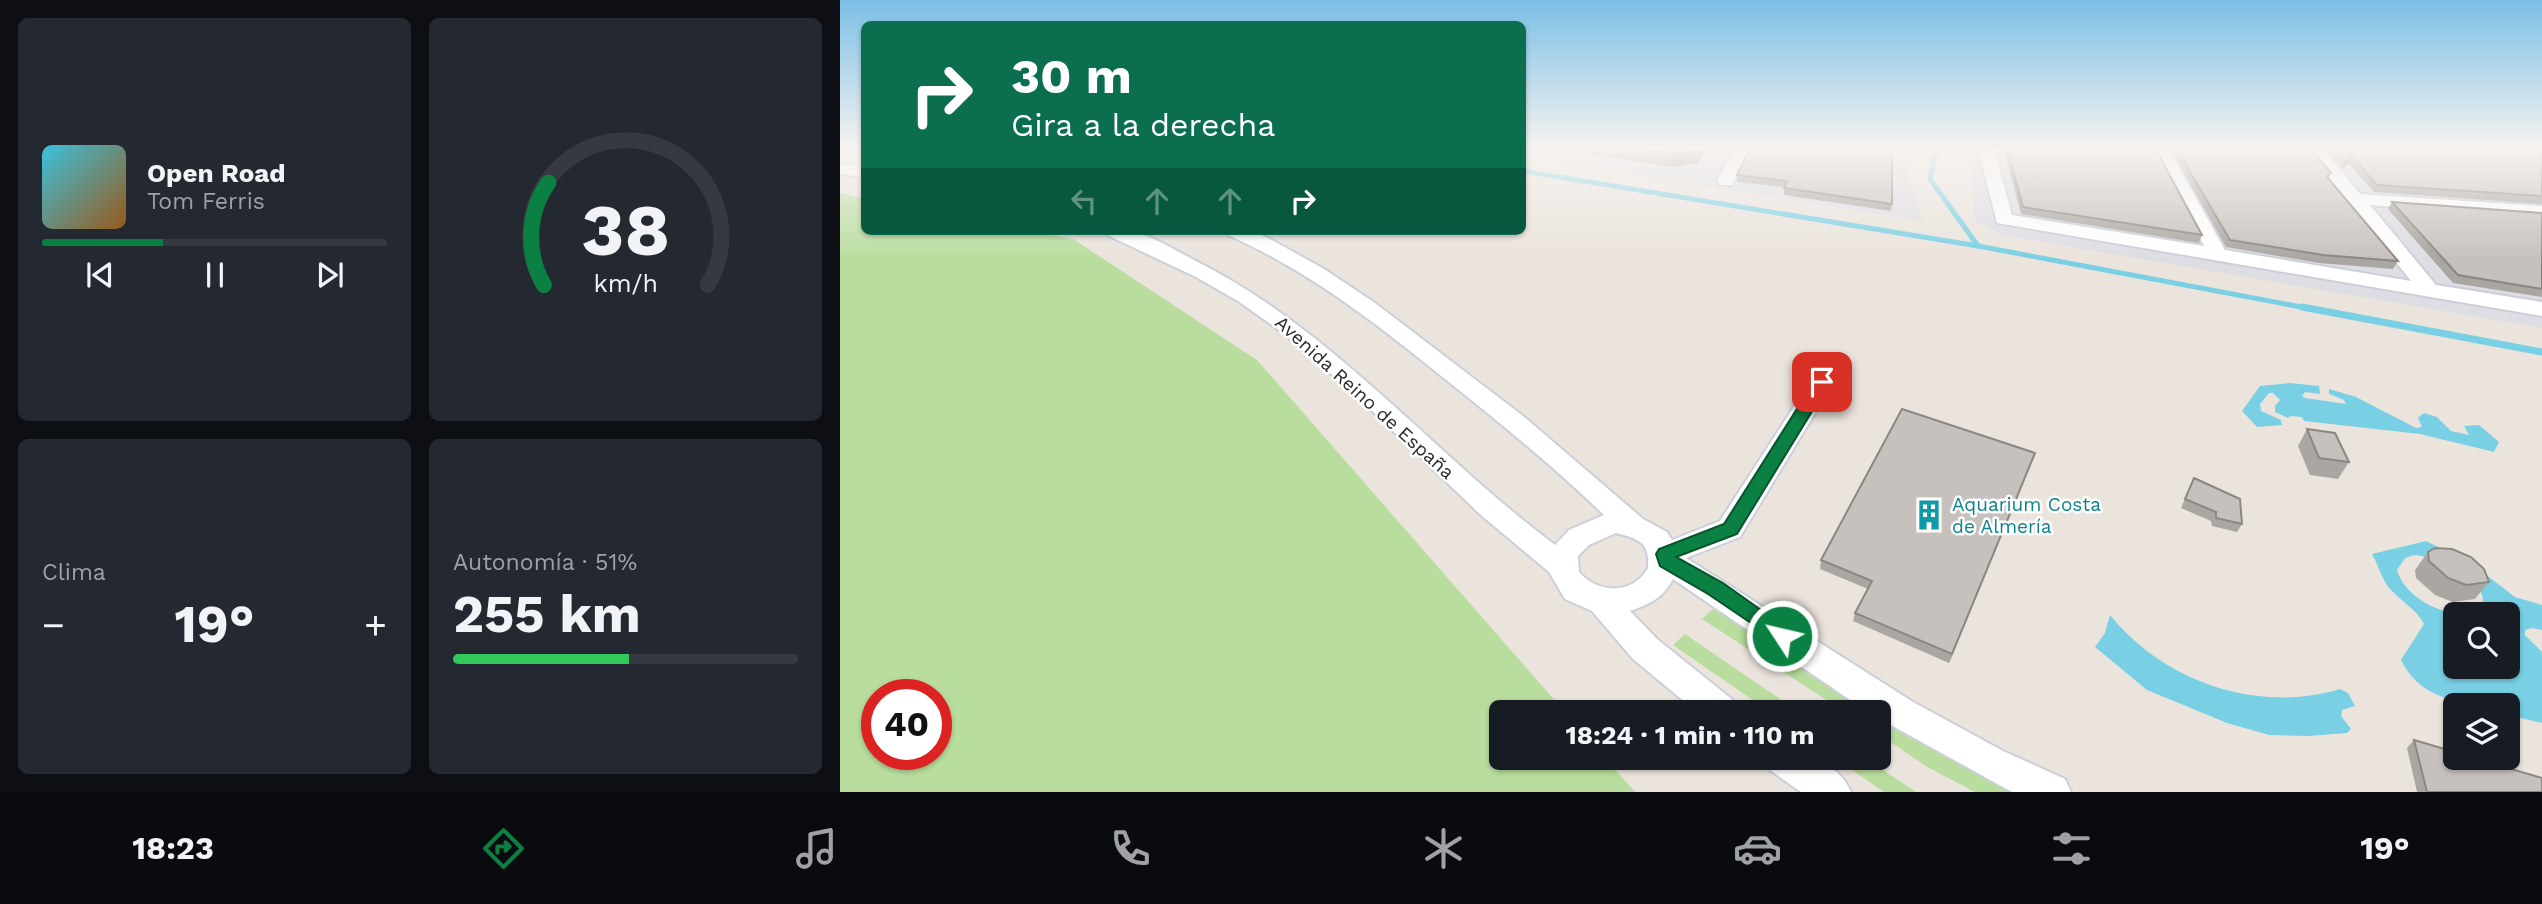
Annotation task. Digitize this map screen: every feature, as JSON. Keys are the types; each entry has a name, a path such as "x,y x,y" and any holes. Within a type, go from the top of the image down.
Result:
{"street":[{"path":"1995,185 2004,219 2542,309"},
{"path":"2180,185 2218,255"},
{"path":"2345,185 2429,290"},
{"path":"2357,199 2542,212"},
{"name":"Avenida Reino de España","path":"1123,235 1203,270 1288,326 1354,382 1518,534 1563,567"},
{"path":"1243,235 1283,254 1406,336 1592,487 1632,524"},
{"path":"1666,558 1730,529 1822,382"},
{"path":"1608,524 1632,524 1657,537 1666,558 1664,574 1655,586 1626,601 1601,600 1577,591 1567,580 1563,567 1565,554 1573,541 1585,531 1608,524"},
{"path":"1666,558 1903,715 2052,792"},
{"path":"1601,600 1644,649 1707,700"},
{"path":"1800,770 1832,792"}],"shaded area":[{"path":"1698,185 1911,185 1923,221"},
{"path":"1972,185 2542,185 2542,328 2001,235 1975,222"}],"green space":[{"path":"840,193 861,197 861,235 1052,235 1073,239 1257,360 1554,700 1489,700 1489,770 1616,770 1635,792 840,792"},
{"path":"1713,609 1855,700 1827,700 1702,619"},
{"path":"1685,634 1781,700 1753,700 1673,645"},
{"path":"1891,723 1924,744 2016,792 1975,792 1929,768 1891,742"},
{"path":"1852,770 1883,770 1916,792 1884,792"}],"water":[{"path":"2290,383 2319,386 2320,394 2305,392 2302,396 2305,398 2346,404 2344,400 2329,394 2329,389 2356,397 2416,428 2422,427 2418,418 2424,413 2437,417 2451,431 2469,435 2464,426 2479,425 2499,442 2494,452 2420,434 2304,421 2302,417 2288,418 2275,412 2275,406 2280,400 2273,393 2269,393 2260,404 2261,411 2281,420 2282,425 2257,427 2242,411 2260,386"},
{"path":"2426,541 2472,564 2515,597 2542,605 2542,630 2525,630 2525,635 2542,652 2542,723 2520,718 2520,693 2443,693 2443,697 2420,685 2401,660 2424,624 2383,578 2372,554"},
{"path":"2110,615 2132,638 2157,658 2214,686 2245,694 2277,697 2309,696 2340,689 2348,693 2355,706 2342,710 2341,716 2351,729 2347,733 2308,736 2269,735 2227,723 2147,690 2095,647 2105,633"}],"building":[{"path":"1785,185 1892,185 1892,204 1784,188"},
{"path":"2017,185 2175,185 2202,235 2023,207"},
{"path":"2198,185 2334,185 2398,261 2323,255 2230,240"},
{"path":"2377,185 2542,185 2542,196"},
{"path":"2392,202 2542,213 2542,289 2458,275"},
{"name":"Aquarium Costa de Almería","path":"1902,409 2035,453 1952,654 1855,613 1872,581 1821,560"},
{"path":"2307,429 2335,433 2349,462 2319,458"},
{"path":"2194,478 2240,499 2242,524 2216,518 2216,512 2185,499"},
{"path":"2435,548 2452,549 2471,557 2484,569 2489,582 2466,585 2448,578 2429,561 2428,552"},
{"path":"2414,740 2443,748 2443,770 2515,770 2542,778 2542,792 2427,792"}],"waterway":[{"path":"1607,185 1978,246"},
{"path":"1934,185 1978,246"},
{"path":"1978,246 2312,309"},
{"path":"2302,307 2542,352"}],"place":[{"name":"Aquarium Costa de Almería","path":"1929,515"}],"route":[{"path":"1782,636 1716,589 1667,561 1665,554 1730,529 1822,382"}]}
